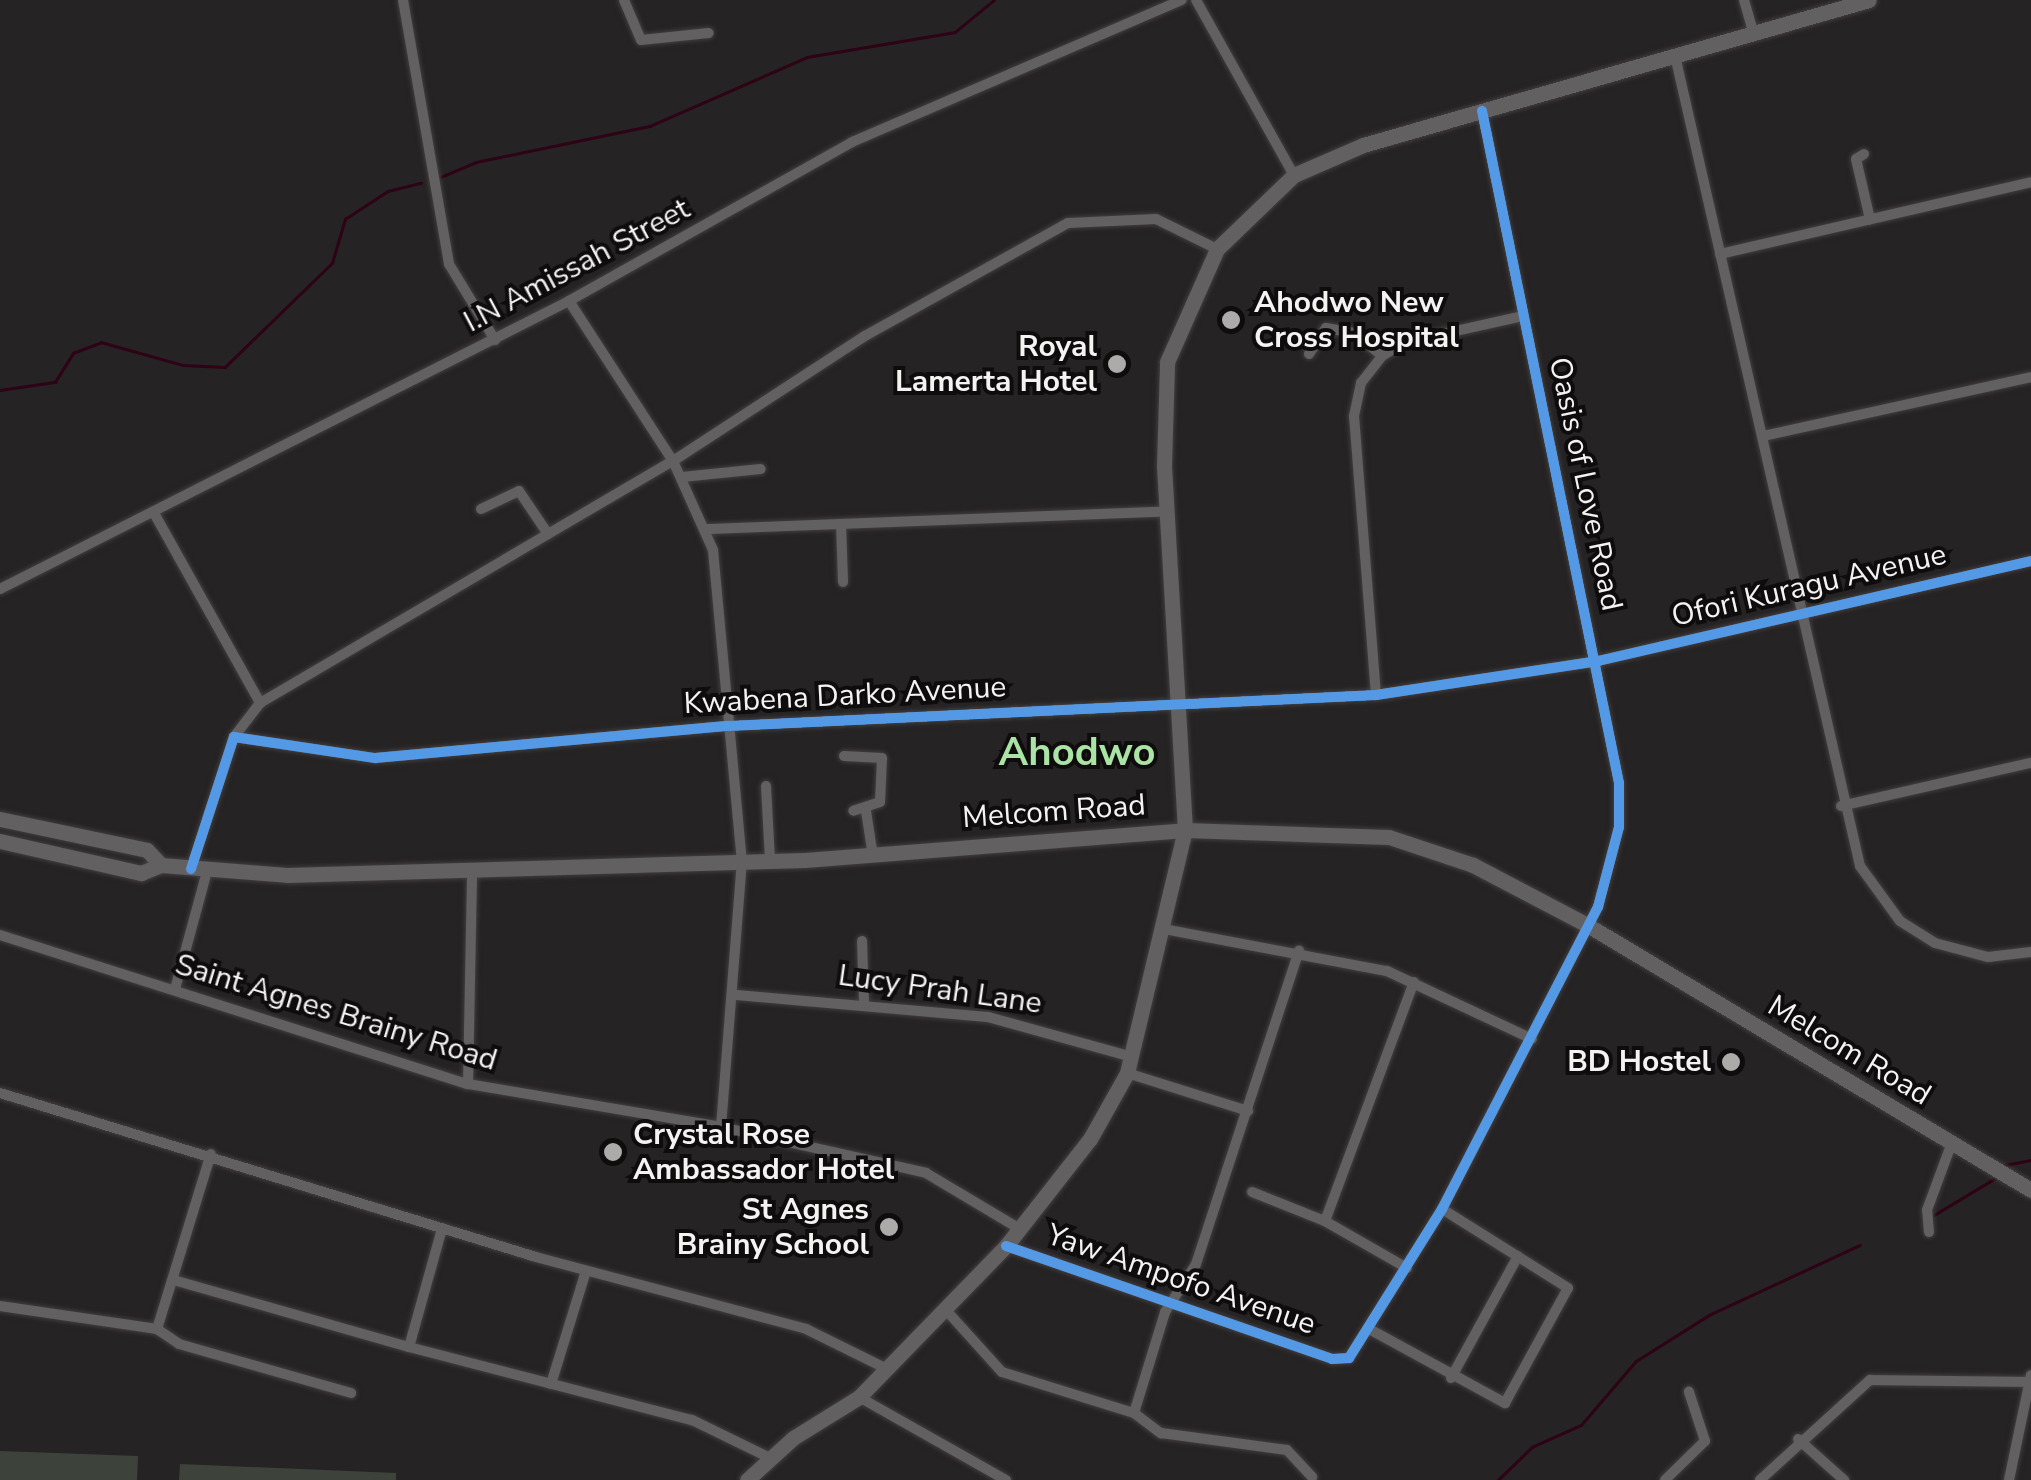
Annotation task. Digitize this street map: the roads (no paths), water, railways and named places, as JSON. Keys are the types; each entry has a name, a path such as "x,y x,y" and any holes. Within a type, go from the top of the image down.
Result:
{"main road":[{"path":"747,1480 770,1458 859,1397 1006,1246 1090,1139 1130,1065 1184,830 1182,704 1167,511 1167,362 1218,249 1294,175 1362,146 1676,60 1869,0"},
{"name":"Melcom Road","path":"0,819 148,850 161,865 199,870 472,870 770,861 1184,830 1389,836 1473,865 1589,926 2031,1190"},
{"path":"0,841 141,873 161,865"}],"street":[{"path":"403,0 450,264 495,340"},
{"path":"624,0 640,40 709,33"},
{"name":"I.N Amissah Street","path":"0,589 569,302 852,142 1182,0"},
{"path":"1196,0 1294,175"},
{"path":"1744,0 1754,37"},
{"path":"1676,60 1763,436 1841,806 1860,866 1900,922 1968,954 2031,952"},
{"name":"Oasis of Love Road","path":"1339,1361 1371,1330 1442,1210 1589,926 1608,880 1621,806 1598,661 1522,316 1482,111"},
{"path":"1864,154 1856,159 1870,219"},
{"path":"1720,254 2031,182"},
{"path":"175,989 199,870 234,738 260,703 673,461 865,336 1068,224 1096,216 1156,219 1218,249"},
{"path":"569,302 673,461 708,529 742,860 736,995 722,1126"},
{"path":"1376,694 1354,416 1361,384 1382,356 1406,342 1522,316"},
{"path":"1309,354 1326,328 1354,332 1382,356"},
{"path":"1763,436 2031,377"},
{"path":"682,476 761,468"},
{"path":"481,509 519,492 548,534"},
{"path":"708,529 1167,511"},
{"path":"154,512 260,703"},
{"path":"841,524 844,582"},
{"name":"Ofori Kuragu Avenue","path":"1598,661 2031,561"},
{"name":"Kwabena Darko Avenue","path":"234,738 375,758 729,726 1376,694 1598,661"},
{"path":"844,756 882,758 880,802 866,810 853,811"},
{"path":"1841,806 2031,764"},
{"path":"766,786 770,861"},
{"path":"866,810 873,856"},
{"path":"468,1084 472,870"},
{"path":"1164,928 1299,950 1414,982 1532,1038"},
{"name":"Saint Agnes Brainy Road","path":"0,935 468,1084 722,1126 926,1173 1020,1229"},
{"path":"862,941 864,1002"},
{"path":"1134,1413 1172,1302 1196,1264 1299,950"},
{"path":"1325,1222 1414,982"},
{"name":"Lucy Prah Lane","path":"736,995 864,1002 1030,1025 1248,1111"},
{"path":"0,1093 211,1154 442,1229 806,1329 887,1370"},
{"path":"1929,1232 1926,1210 1951,1145"},
{"path":"157,1329 178,1280 211,1154"},
{"path":"1252,1192 1325,1222 1407,1268"},
{"path":"1371,1330 1451,1378 1505,1403 1566,1298 1565,1284 1442,1210"},
{"path":"409,1348 442,1229"},
{"name":"Yaw Ampofo Avenue","path":"1006,1246 1339,1361"},
{"path":"1451,1378 1518,1256"},
{"path":"551,1384 586,1271"},
{"path":"178,1280 409,1348 692,1420 770,1458"},
{"path":"0,1306 157,1329 179,1344 351,1394"},
{"path":"945,1309 1002,1372 1134,1413 1161,1432 1287,1450 1312,1477"},
{"path":"1760,1480 1798,1439 1870,1380 2030,1379 2009,1480"},
{"path":"1665,1480 1705,1441 1689,1392"},
{"path":"859,1397 1006,1480"},
{"path":"1798,1439 1844,1480"}],"waterway":[{"path":"441,177 476,162 650,126 807,57 955,32 994,0"},
{"path":"0,390 55,382 73,353 101,342 183,365 225,367 332,263 345,219 388,191 421,183"},
{"path":"2005,1165 2031,1160"},
{"path":"1934,1215 1994,1179"},
{"path":"1498,1480 1532,1447 1581,1425 1636,1361 1709,1315 1860,1245"}],"place":[{"name":"Ahodwo New Cross Hospital","path":"1231,320"},
{"name":"Royal Lamerta Hotel","path":"1117,364"},
{"name":"BD Hostel","path":"1731,1062"},
{"name":"Crystal Rose Ambassador Hotel","path":"613,1152"},
{"name":"St Agnes Brainy School","path":"889,1227"}],"district":[{"name":"Ahodwo","path":"1077,752"}]}
